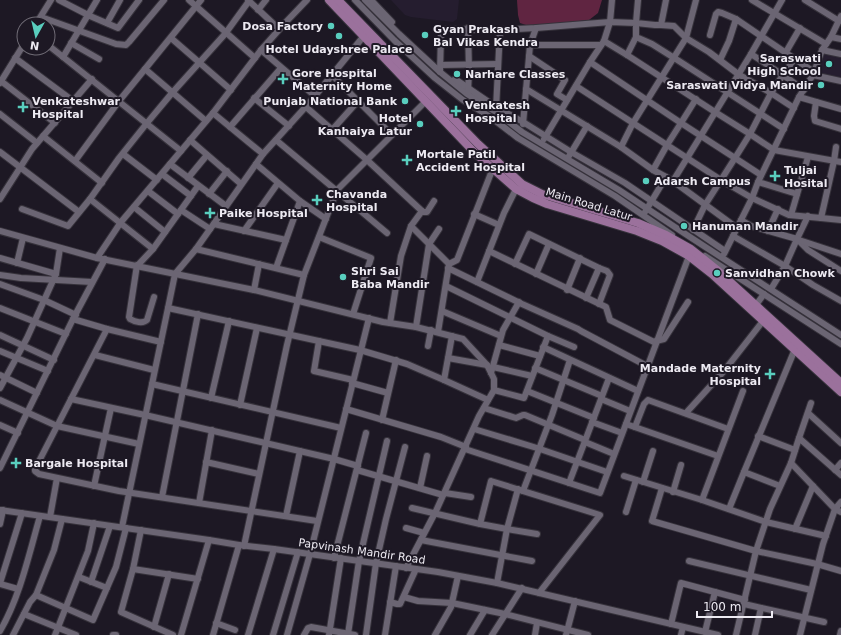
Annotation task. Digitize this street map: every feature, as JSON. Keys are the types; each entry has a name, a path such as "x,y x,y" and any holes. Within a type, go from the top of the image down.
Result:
{"main road":[{"name":"Main Road Latur","path":"329,0 475,153 516,188 547,204 637,231 691,251"},
{"name":"Main Road Latur","path":"338,0 478,144 522,184 542,194 638,223 666,236 691,251 716,269 841,383"},
{"name":"Main Road Latur","path":"716,269 763,321 841,392"}],"street":[{"path":"42,16 51,0"},
{"path":"59,0 118,28 139,0"},
{"path":"63,56 97,0"},
{"path":"106,23 120,0"},
{"path":"56,23 116,44 126,45 164,0"},
{"path":"189,0 255,58"},
{"path":"75,161 119,101 201,0"},
{"path":"22,209 68,226 172,92 226,32 248,0 279,29"},
{"path":"258,10 266,0"},
{"path":"96,258 120,222 134,208 213,113 261,50 307,0"},
{"path":"355,0 386,32 436,78 463,100 538,150 615,196 716,269 764,294 841,344"},
{"path":"365,0 391,27 468,91 496,110 522,132 619,190 841,335"},
{"path":"371,0 396,27 441,68 498,64"},
{"path":"538,150 590,62 603,43 610,22 612,0"},
{"path":"627,54 636,37 638,0"},
{"path":"661,25 666,0"},
{"path":"621,147 633,123 686,38 696,0"},
{"path":"752,0 826,44"},
{"path":"673,181 762,36 782,0"},
{"path":"716,269 752,198 758,182 794,108 813,73 822,50 831,37 840,18 805,0"},
{"path":"710,35 716,14 718,12 722,12 736,19 795,58 813,73 841,81"},
{"path":"720,60 729,41 736,19"},
{"path":"441,68 441,34 443,29 468,28 500,30 610,22 636,22 674,26 686,38 720,60 738,74 794,108"},
{"path":"386,32 391,27"},
{"path":"468,28 468,91"},
{"path":"522,132 530,45 536,28"},
{"path":"786,52 800,28"},
{"path":"496,110 500,30"},
{"path":"36,595 66,610 93,620 119,558 129,493 174,274 196,250 263,154 306,107 363,37"},
{"path":"636,37 652,44 784,129"},
{"path":"831,37 841,39"},
{"path":"170,38 231,90"},
{"path":"71,43 99,59"},
{"path":"530,45 603,43 627,54 774,150 841,162"},
{"path":"261,50 315,96"},
{"path":"822,50 841,54"},
{"path":"56,51 181,151"},
{"path":"751,54 804,90"},
{"path":"529,56 565,80 557,94 567,100"},
{"path":"55,123 1,79 15,58 73,101"},
{"path":"693,230 705,205 750,134 771,93 795,58"},
{"path":"590,62 700,136 762,175"},
{"path":"230,127 281,68"},
{"path":"145,69 206,121"},
{"path":"332,75 392,135"},
{"path":"0,199 20,167 43,136 92,79"},
{"path":"576,86 721,180 752,198 792,215 841,220"},
{"path":"526,88 621,147 653,170 673,181 737,228"},
{"path":"254,98 289,126"},
{"path":"799,98 841,109"},
{"path":"653,170 696,99"},
{"path":"332,130 358,101"},
{"path":"212,635 242,546 251,511 304,275 337,190 425,102"},
{"path":"816,102 814,116 815,121 841,129"},
{"path":"306,107 367,160 422,211 427,212 434,201"},
{"path":"496,110 523,122 625,183 725,251"},
{"path":"213,113 263,154"},
{"path":"0,114 37,144"},
{"path":"566,159 587,126"},
{"path":"43,136 102,183"},
{"path":"190,140 241,184"},
{"path":"276,140 387,233"},
{"path":"821,218 836,147"},
{"path":"0,152 79,212"},
{"path":"123,154 157,180"},
{"path":"188,178 207,155"},
{"path":"792,215 808,157"},
{"path":"170,164 226,206"},
{"path":"256,164 300,201 326,219"},
{"path":"438,332 449,266 457,260 493,168"},
{"path":"209,194 227,171"},
{"path":"162,174 191,196"},
{"path":"638,223 666,177"},
{"path":"758,182 797,194"},
{"path":"244,231 278,183"},
{"path":"154,297 147,320 141,322 130,319 129,317 138,265 153,249 198,186"},
{"path":"477,282 499,225 516,188"},
{"path":"148,191 180,212 212,226 286,240"},
{"path":"90,199 153,249"},
{"path":"276,268 300,201"},
{"path":"134,208 165,232"},
{"path":"768,231 778,209"},
{"path":"390,323 402,256 411,226 422,211"},
{"path":"474,214 499,225"},
{"path":"770,289 786,266 808,216"},
{"path":"741,220 751,226 840,251"},
{"path":"411,226 449,266 477,282 578,329 647,366"},
{"path":"416,327 429,244 439,229"},
{"path":"0,231 96,258 138,265 174,274 254,290 390,323 431,330 463,339 490,368 494,379 494,390 484,408 435,513 406,568"},
{"path":"515,264 529,234 580,258 607,271 610,275 599,304"},
{"path":"733,236 786,266 813,285 841,301"},
{"path":"319,237 372,258 353,314"},
{"path":"17,263 23,238"},
{"path":"798,239 808,250 841,271"},
{"path":"346,409 600,493 695,241"},
{"path":"536,274 550,244"},
{"path":"0,388 3,376 23,345 54,277 60,248"},
{"path":"196,250 304,275"},
{"path":"489,251 606,307 610,320 656,342"},
{"path":"0,258 54,277"},
{"path":"568,290 580,258"},
{"path":"0,468 92,282 105,259"},
{"path":"254,290 259,264"},
{"path":"586,298 599,268"},
{"path":"0,275 21,278 54,277 92,282"},
{"path":"0,284 44,300 75,317 107,329 160,342"},
{"path":"446,286 510,318 574,347"},
{"path":"756,305 764,294"},
{"path":"490,368 500,345 501,336 519,302"},
{"path":"656,342 664,338 688,302"},
{"path":"0,308 66,334"},
{"path":"168,308 290,334 396,360 488,400"},
{"path":"442,310 501,336"},
{"path":"162,497 198,314"},
{"path":"287,635 310,554 317,521 369,318"},
{"path":"211,398 229,321"},
{"path":"686,414 724,370 763,321"},
{"path":"240,406 257,328"},
{"path":"107,329 34,469 39,474 129,493 317,521"},
{"path":"428,346 431,330"},
{"path":"0,336 54,360"},
{"path":"444,380 452,336"},
{"path":"494,390 524,398 548,336"},
{"path":"319,341 314,371 353,381 388,393"},
{"path":"500,345 540,356"},
{"path":"544,348 638,391"},
{"path":"729,509 795,349"},
{"path":"0,351 48,371"},
{"path":"95,354 154,370"},
{"path":"448,358 532,376"},
{"path":"382,420 396,360"},
{"path":"496,583 507,529 521,490 539,449 570,360"},
{"path":"535,368 630,411"},
{"path":"3,376 37,393"},
{"path":"569,483 609,378"},
{"path":"152,384 240,406 341,428"},
{"path":"527,391 556,402 622,433"},
{"path":"702,500 743,391"},
{"path":"71,399 145,414 334,459 379,476 420,488 444,494 471,497"},
{"path":"0,400 57,426 139,444"},
{"path":"635,427 644,404 648,400 728,429"},
{"path":"736,635 756,550 770,509 795,450 811,403"},
{"path":"94,486 111,408"},
{"path":"484,408 516,418 525,415 614,454"},
{"path":"808,413 841,443"},
{"path":"626,424 718,456"},
{"path":"0,425 18,433"},
{"path":"199,503 212,430"},
{"path":"474,430 539,449 607,472"},
{"path":"334,558 366,433"},
{"path":"758,436 795,450"},
{"path":"799,438 841,476"},
{"path":"348,634 359,561 388,441"},
{"path":"366,635 376,563 405,447"},
{"path":"0,451 7,454"},
{"path":"286,516 300,451"},
{"path":"643,482 652,451"},
{"path":"420,488 427,456"},
{"path":"206,462 259,474"},
{"path":"790,463 834,509 841,512"},
{"path":"835,470 841,463"},
{"path":"673,492 681,465"},
{"path":"744,472 780,486"},
{"path":"624,476 702,500 766,522 826,536"},
{"path":"50,517 57,478"},
{"path":"626,512 636,480"},
{"path":"480,524 491,481 600,515 539,593"},
{"path":"795,529 813,486"},
{"path":"662,488 652,521 756,550 841,571"},
{"path":"800,635 817,564 834,509 841,502"},
{"path":"412,508 480,524 537,534"},
{"path":"0,524 2,510"},
{"name":"Papvinash Mandir Road","path":"2,510 242,546 298,552 458,576 522,588 718,635"},
{"path":"18,589 0,583 22,513"},
{"path":"0,631 9,615 40,516"},
{"path":"13,635 43,581 54,550 62,519"},
{"path":"55,635 79,578 88,551 94,524"},
{"path":"92,582 110,526"},
{"path":"406,528 424,533"},
{"path":"141,530 133,569 121,612 173,635"},
{"path":"181,635 209,540"},
{"path":"421,540 532,561"},
{"path":"248,635 274,549"},
{"path":"273,635 298,552"},
{"path":"329,633 341,558"},
{"path":"689,561 811,590"},
{"path":"385,635 396,566"},
{"path":"133,569 198,579"},
{"path":"390,602 400,604 416,569"},
{"path":"154,626 169,574"},
{"path":"434,635 451,607 458,576"},
{"path":"79,578 107,588"},
{"path":"671,624 681,583 715,592 761,608 824,622"},
{"path":"492,635 522,588"},
{"path":"705,632 715,592"},
{"path":"404,597 418,601 452,603 506,614 537,622 567,633 588,635"},
{"path":"567,633 574,601"},
{"path":"755,635 761,608"},
{"path":"470,635 485,610"},
{"path":"24,614 76,635"},
{"path":"534,635 537,622"},
{"path":"216,623 235,630"},
{"path":"304,635 308,628 311,627 329,633 355,635"},
{"path":"681,635 683,627"},
{"path":"840,635 841,631"}],"shaded area":[{"path":"391,0 459,0 457,19 453,22 411,17 405,15"},
{"path":"517,0 602,0 598,13 589,20 529,26 520,23"},
{"name":"Saraswati High School","path":"824,50 841,54 841,81 813,75"}],"place":[{"name":"Dosa Factory","path":"331,26"},
{"name":"Gyan Prakash Bal Vikas Kendra","path":"425,35"},
{"name":"Hotel Udayshree Palace","path":"339,36"},
{"name":"Saraswati High School","path":"829,64"},
{"name":"Narhare Classes","path":"457,74"},
{"name":"Gore Hospital Maternity Home","path":"283,79"},
{"name":"Saraswati Vidya Mandir","path":"821,85"},
{"name":"Punjab National Bank","path":"405,101"},
{"name":"Venkateshwar Hospital","path":"23,107"},
{"name":"Venkatesh Hospital","path":"456,111"},
{"name":"Hotel Kanhaiya Latur","path":"420,124"},
{"name":"Mortale Patil Accident Hospital","path":"407,160"},
{"name":"Tuljai Hosital","path":"775,176"},
{"name":"Adarsh Campus","path":"646,181"},
{"name":"Chavanda Hospital","path":"317,200"},
{"name":"Paike Hospital","path":"210,213"},
{"name":"Hanuman Mandir","path":"684,226"},
{"name":"Sanvidhan Chowk","path":"717,273"},
{"name":"Shri Sai Baba Mandir","path":"343,277"},
{"name":"Mandade Maternity Hospital","path":"770,374"},
{"name":"Bargale Hospital","path":"16,463"}]}
